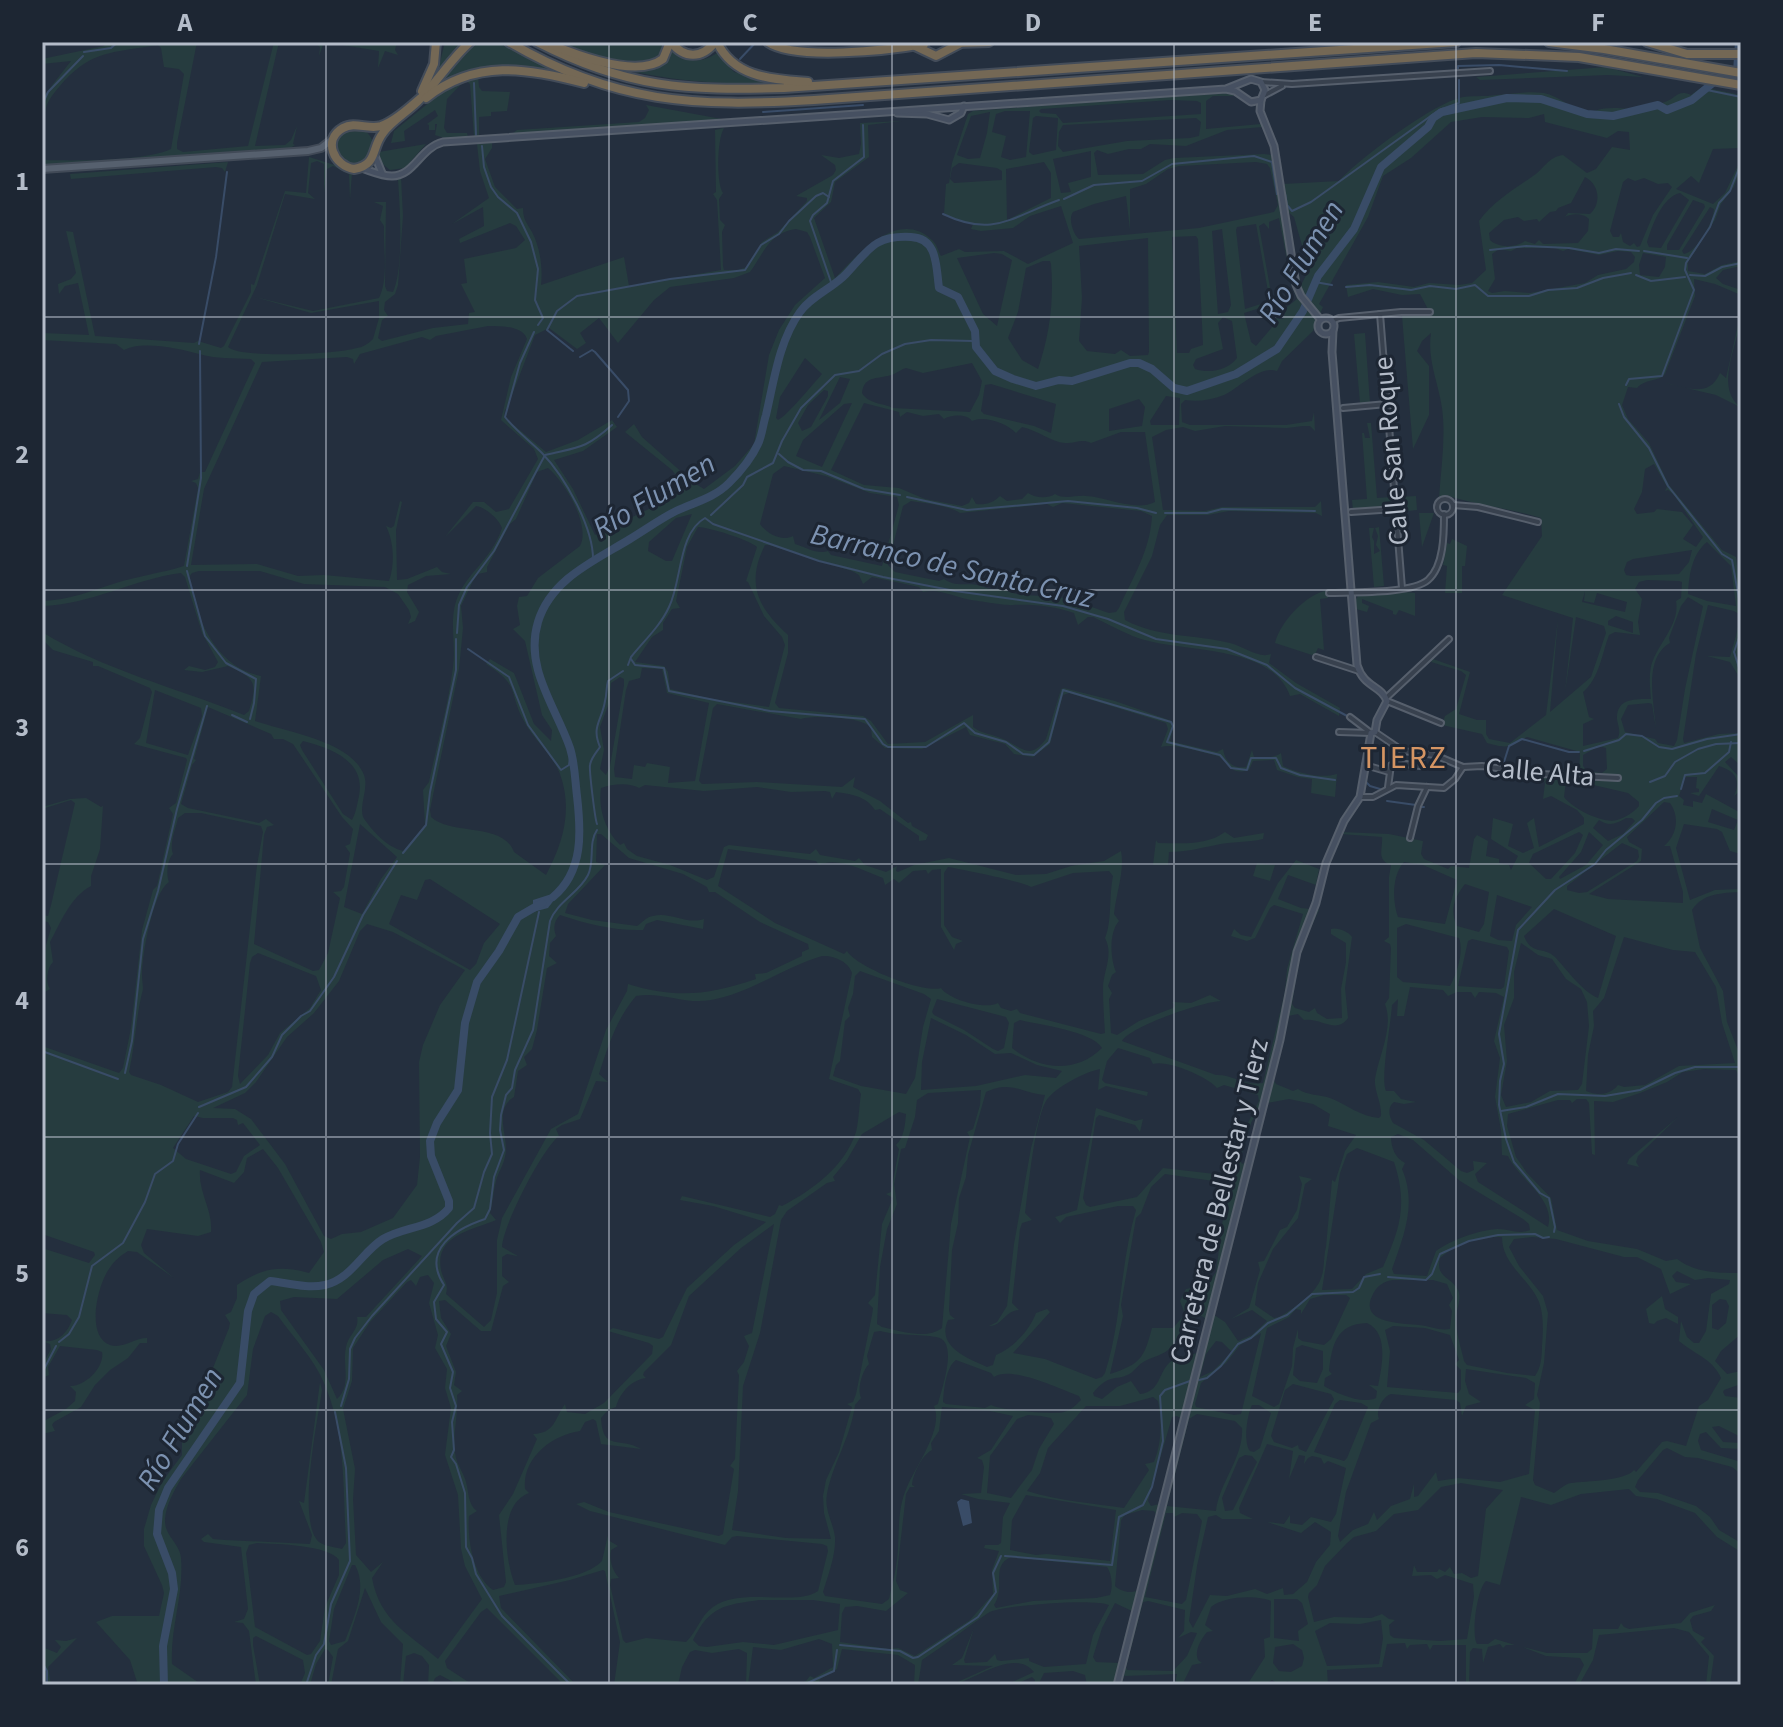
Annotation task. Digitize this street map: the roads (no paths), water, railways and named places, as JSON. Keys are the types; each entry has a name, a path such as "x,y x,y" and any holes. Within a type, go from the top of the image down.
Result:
{"highway":[{"path":"405,112 427,84 434,64 436,42"},
{"path":"405,112 470,42"},
{"path":"509,42 576,75 657,98"},
{"path":"537,42 587,66 665,86 695,89 784,88 1456,42"},
{"path":"546,42 592,58 644,67 663,59 671,42 680,52 694,55 707,51 716,42 726,60 734,66 777,78 808,82 937,78"},
{"path":"768,42 785,50 806,53 924,45 936,56 942,55 951,44 989,42"},
{"path":"1549,42 1741,73"},
{"path":"1647,42 1687,54 1741,54"},
{"path":"382,129 346,126 334,138 332,148 337,161 348,168 361,168 375,156 382,129 456,78 488,71 547,74 657,98 711,104 800,101 1476,53 1579,57 1741,85"},
{"path":"367,128 376,143"}],"main road":[{"path":"308,151 321,148 334,138"},
{"path":"42,169 308,151 321,151 337,161"}],"street":[{"path":"361,168 386,176 407,171 426,150 443,142 1226,89 1255,79 1292,84 1490,71"},
{"path":"1242,95 1245,82"},
{"path":"1261,82 1265,90 1260,111 1274,146 1296,285 1319,318"},
{"path":"1248,101 1292,84"},
{"path":"1226,89 1242,95 1265,123"},
{"path":"884,112 927,114 949,120 961,113 964,106"},
{"path":"375,156 379,169 386,176"},
{"path":"1332,321 1380,314 1430,312"},
{"name":"Calle San Roque","path":"1380,314 1402,588"},
{"path":"1319,318 1327,317 1332,321 1359,671 1386,700 1441,723"},
{"path":"1319,318 1317,325 1329,341 1332,352"},
{"path":"1322,333 1328,334 1333,330"},
{"path":"1343,408 1387,404"},
{"path":"1453,505 1450,513 1444,514 1438,510 1439,502 1448,499 1453,505 1478,507 1538,522"},
{"path":"1351,512 1395,509"},
{"path":"1329,593 1402,588 1424,583 1433,574 1439,560 1444,514"},
{"path":"1386,700 1449,639"},
{"path":"1316,657 1359,671"},
{"name":"Carretera de Bellestar y Tierz","path":"1117,1685 1280,1040 1297,952 1316,903 1326,863 1344,821 1360,797 1373,733 1386,700"},
{"path":"1350,717 1403,751 1399,763"},
{"path":"1339,732 1373,733"},
{"name":"Calle Alta","path":"1403,751 1440,757 1463,767 1618,778"},
{"path":"1388,787 1391,765 1420,766 1423,755"},
{"path":"1365,765 1390,772"},
{"name":"Calle Alta","path":"1427,787 1444,788 1463,767"},
{"path":"1360,797 1373,797 1388,787 1427,787 1418,806 1410,838"}],"water":[{"path":"561,891 548,908 533,912 533,900"},
{"path":"961,1499 969,1501 972,1523 963,1526 957,1502"}],"waterway":[{"path":"84,52 111,48 118,42"},
{"path":"740,59 756,42"},
{"name":"Río Flumen","path":"553,897 563,887 575,863 579,823 572,754 538,671 535,655 538,622 544,607 563,583 588,564 670,514 717,492 733,479 759,441 778,362 793,323 805,306 841,279 873,246 899,237 926,242 934,255 939,288 958,297 975,331 976,347 995,371 1036,386 1059,380 1072,381 1139,363 1152,369 1174,388 1187,391 1236,374 1277,349 1303,311 1318,276 1354,229 1381,167 1442,112 1507,98 1541,99 1587,114 1613,116 1658,105 1667,110 1692,100 1719,78 1734,77 1739,42"},
{"path":"42,105 48,92 83,56"},
{"path":"1458,69 1458,66 1499,65 1567,71"},
{"name":"Río Flumen","path":"1734,77 1741,78"},
{"path":"1285,193 1287,205 1292,211 1311,202 1439,110 1459,103 1459,80"},
{"path":"474,83 476,135"},
{"path":"1707,90 1741,97"},
{"path":"763,112 863,105"},
{"path":"832,285 810,221 827,203 833,181 864,157 863,125"},
{"path":"482,146 484,167 491,187 517,213 531,242 538,269 535,300 543,318 538,325"},
{"path":"1064,199 1094,185 1142,181 1172,164 1254,156 1272,162 1277,194"},
{"path":"1626,385 1629,379 1662,376 1694,290 1685,270 1686,263 1710,227 1719,203 1730,191 1741,163"},
{"path":"199,344 216,257 227,172"},
{"path":"573,351 547,330 557,311 577,296 670,279 745,270 761,245 779,234 816,196 823,193 829,197"},
{"path":"943,214 961,221 989,225 1059,200"},
{"path":"1490,250 1526,246 1599,253 1616,249 1639,251"},
{"path":"1644,251 1687,258"},
{"path":"1690,275 1705,276 1722,267 1741,263"},
{"path":"1346,287 1370,285 1411,290 1430,286 1456,289 1475,285 1488,296 1529,296 1548,290 1577,288 1603,278 1631,273"},
{"path":"1636,275 1651,281 1685,277"},
{"path":"1315,282 1332,285"},
{"path":"534,332 520,363 505,417 542,453 569,489 589,534 593,561"},
{"path":"711,515 743,485 747,477 773,463 801,408 835,375 859,371 882,354 905,344 931,340 973,341"},
{"path":"580,357 592,350 595,352 628,390 629,401 618,417"},
{"path":"187,566 201,478 200,351"},
{"path":"1619,404 1624,417 1649,448 1668,486 1722,554 1732,560 1741,610"},
{"path":"457,633 459,605 467,587 494,551 545,455 587,443 612,425"},
{"path":"779,454 803,470 821,471 864,489 900,495"},
{"path":"907,497 967,510 1068,501 1156,513"},
{"path":"1165,513 1207,513 1222,509 1315,511"},
{"name":"Barranco de Santa Cruz","path":"628,665 666,614 685,546 696,525 705,518 713,524 819,561 955,591 1063,606 1108,619 1156,639 1227,649 1267,665 1295,688 1349,717"},
{"path":"187,571 205,636 226,663 256,679 250,719"},
{"path":"1741,632 1734,652 1741,674"},
{"path":"403,853 426,825 456,670 456,639"},
{"path":"468,649 509,677 528,725 561,770 569,765 571,751"},
{"path":"631,659 635,665 664,668 669,691 770,711 865,719 888,747 926,747 964,723 975,733 1006,742 1023,754 1034,755 1049,742 1063,690 1171,722 1173,726 1167,742 1220,755 1231,768 1247,770 1251,758 1276,758 1281,768 1300,775 1335,780"},
{"path":"597,824 590,765 600,747 597,728 608,681 623,671"},
{"path":"125,1073 132,1041 143,939 207,706"},
{"path":"232,715 247,722"},
{"path":"1584,751 1619,740 1626,734 1642,736 1659,747 1672,749 1741,734"},
{"path":"1499,763 1504,762 1509,746 1522,739 1579,752"},
{"path":"1681,789 1685,775 1705,773 1729,752 1731,742"},
{"name":"Barranco de Santa Cruz","path":"1650,782 1665,776 1675,762 1698,749 1716,744 1741,743"},
{"name":"Barranco de Santa Cruz","path":"1366,782 1380,789"},
{"path":"1554,1232 1549,1198 1540,1193 1514,1162 1499,1105 1504,1064 1499,1034 1518,930 1555,890 1595,864 1656,803 1677,796"},
{"path":"1387,801 1416,805"},
{"path":"571,1685 502,1616 476,1574 466,1547 465,1493 451,1457 454,1450 452,1422 456,1406 450,1388 453,1372 441,1344 447,1332 436,1319 434,1302 444,1285 436,1261 439,1251 453,1235 485,1219 490,1209 494,1177 504,1150 501,1115 506,1095 512,1088 515,1070 533,1030 550,921 588,875 597,830"},
{"path":"199,1107 246,1087 272,1057 282,1035 310,1011 334,977 363,915 397,861"},
{"name":"Río Flumen","path":"164,1685 163,1646 174,1589 172,1573 157,1534 159,1510 168,1488 240,1383 248,1311 254,1294 270,1281 311,1286 334,1282 383,1239 426,1224 449,1208 431,1156 430,1141 437,1123 458,1090 465,1023 477,982 518,917 542,903"},
{"path":"341,1406 349,1379 350,1349 355,1338 457,1223 474,1208 492,1154 492,1097 507,1060 539,912"},
{"path":"42,1051 118,1079"},
{"path":"1501,1111 1526,1107 1558,1094 1605,1096 1640,1090 1695,1067 1741,1067"},
{"path":"59,1342 69,1334 79,1317 92,1266 123,1243 145,1202 155,1174 173,1161 178,1144 198,1113"},
{"path":"1388,1277 1426,1280 1432,1274 1440,1254 1469,1241 1498,1235 1535,1234 1549,1237"},
{"path":"1199,1380 1207,1378 1221,1366 1238,1344 1251,1338 1268,1323 1287,1315 1312,1294 1353,1292 1359,1288 1364,1277 1380,1274"},
{"path":"42,1373 56,1346"},
{"path":"1005,1556 1112,1565 1119,1517 1143,1505 1152,1487 1163,1441 1160,1396 1165,1390 1190,1381"},
{"path":"306,1685 316,1655 324,1644 331,1604 350,1561 346,1468 335,1412"},
{"path":"840,1645 900,1651 913,1658 918,1657 978,1617 996,1592 993,1573 1001,1556"},
{"path":"803,1685 834,1671 837,1650"},
{"path":"42,1662 47,1671 47,1685"}],"district":[{"name":"TIERZ","path":"1404,758"}]}
